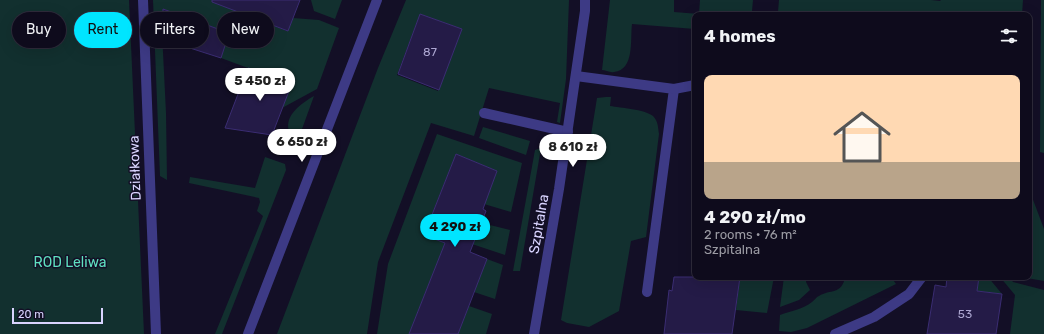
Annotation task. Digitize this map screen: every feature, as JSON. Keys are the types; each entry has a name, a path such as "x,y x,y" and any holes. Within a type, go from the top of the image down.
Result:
{"street":[{"name":"Działkowa","path":"143,0 156,334"},
{"path":"248,334 378,0"},
{"name":"Szpitalna","path":"534,334 568,132 585,11 585,0"},
{"path":"576,76 674,89 692,86"},
{"path":"647,292 674,89"},
{"path":"484,114 568,132"},
{"path":"835,334 874,317 910,294 920,280"}],"green space":[{"name":"ROD Leliwa","path":"0,0 129,0 130,12 74,12 74,48 131,48 144,334 0,334"},
{"path":"153,0 246,0 241,12 217,12 217,29 209,26 209,12 171,12 163,9 163,12 153,12"},
{"path":"311,0 342,0 335,19 314,11"},
{"path":"406,0 569,0 566,79 560,123 557,122 560,103 489,88 474,136 431,123 378,262 367,334 277,334 378,68","holes":["420,14 462,29 438,91 397,75"]},
{"path":"610,0 674,0 674,12 692,13 692,29 632,24 630,53 625,66 621,70 612,72 602,70"},
{"path":"700,0 753,0 752,11 778,12 699,12"},
{"path":"779,0 1023,0 1022,12 778,12"},
{"path":"1041,0 1044,0 1044,153 1040,152"},
{"path":"293,18 319,20 339,28 317,89 282,108 294,78 248,68 221,58 224,48 274,48 274,26 287,31"},
{"path":"155,48 163,48 166,113 167,180 160,176"},
{"path":"314,96 298,140 295,139 289,133 289,120 299,106"},
{"path":"611,97 610,106 638,110 653,116 657,122 659,134 646,237 631,241 619,311 589,327 567,323 561,320 597,98"},
{"path":"483,127 530,141 526,155 479,138"},
{"path":"437,134 522,163 511,212 484,204 497,171 456,154 424,234 445,243 409,334 377,334 388,264"},
{"path":"541,148 520,271 513,271 535,150"},
{"path":"265,157 285,164 286,170 222,334 215,334 263,216 257,211 260,202 259,198 189,183 190,177 255,188"},
{"path":"1032,197 1044,229 1044,281 1032,279"},
{"path":"477,223 510,230 505,255 469,243"},
{"path":"487,259 503,265 495,299 474,292"},
{"path":"740,280 773,280 767,313 736,310"},
{"path":"784,280 806,280 810,290 799,300 780,307"},
{"path":"844,280 893,280 896,284 807,328 791,332 779,331 780,315 805,306 818,296 835,291 841,287"},
{"path":"978,280 990,280 1002,294 946,287 946,284 977,288"},
{"path":"1002,280 1011,280 1013,282 1044,290 1044,334 1010,334 1015,295"},
{"path":"469,306 492,314 486,334 458,334"}],"building":[{"path":"212,0 300,0 288,31 274,26 274,12 238,12 212,2"},
{"path":"163,9 171,12 163,12"},
{"path":"420,14 462,29 439,90 398,74"},
{"path":"209,26 217,29 217,48 224,48 221,58 190,48 209,48"},
{"path":"248,68 294,78 272,135 225,128"},
{"path":"456,154 497,171 483,209 486,211 470,252 487,259 458,334 409,334 445,243 424,235"},
{"path":"674,277 692,277 692,280 740,280 732,334 664,334 669,290 672,291"},
{"path":"947,280 979,280 977,291 1002,294 996,334 927,334 935,285 946,287"}]}
